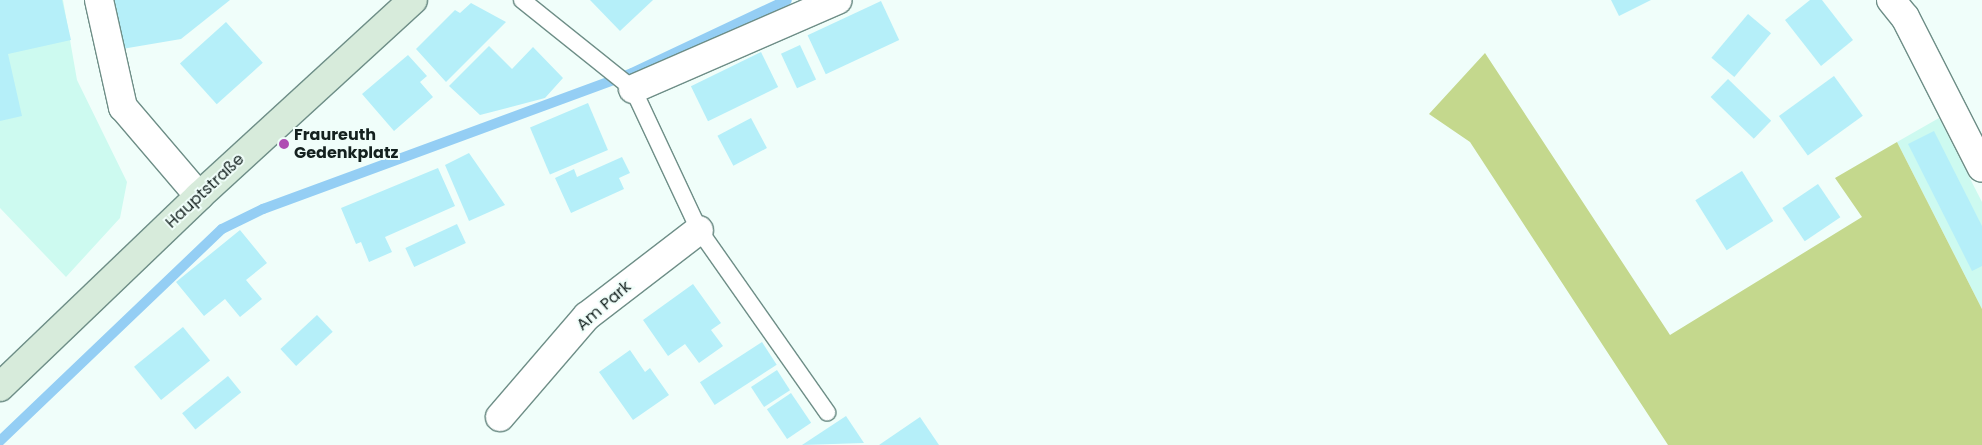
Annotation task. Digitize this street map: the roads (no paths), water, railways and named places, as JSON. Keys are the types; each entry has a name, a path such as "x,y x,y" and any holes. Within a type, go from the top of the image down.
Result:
{"main road":[{"name":"Hauptstraße","path":"0,387 199,196 413,0"}],"street":[{"path":"99,0 123,107 199,196"},
{"path":"633,89 838,0"},
{"path":"1891,0 1905,17 1982,168"},
{"name":"Am Park","path":"500,417 587,316 699,230"}],"lane":[{"path":"522,0 633,89 699,230 827,412"}],"waterway":[{"path":"0,441 222,229 263,209 632,73 787,0"}],"place":[{"name":"Fraureuth Gedenkplatz","path":"284,144"}]}
